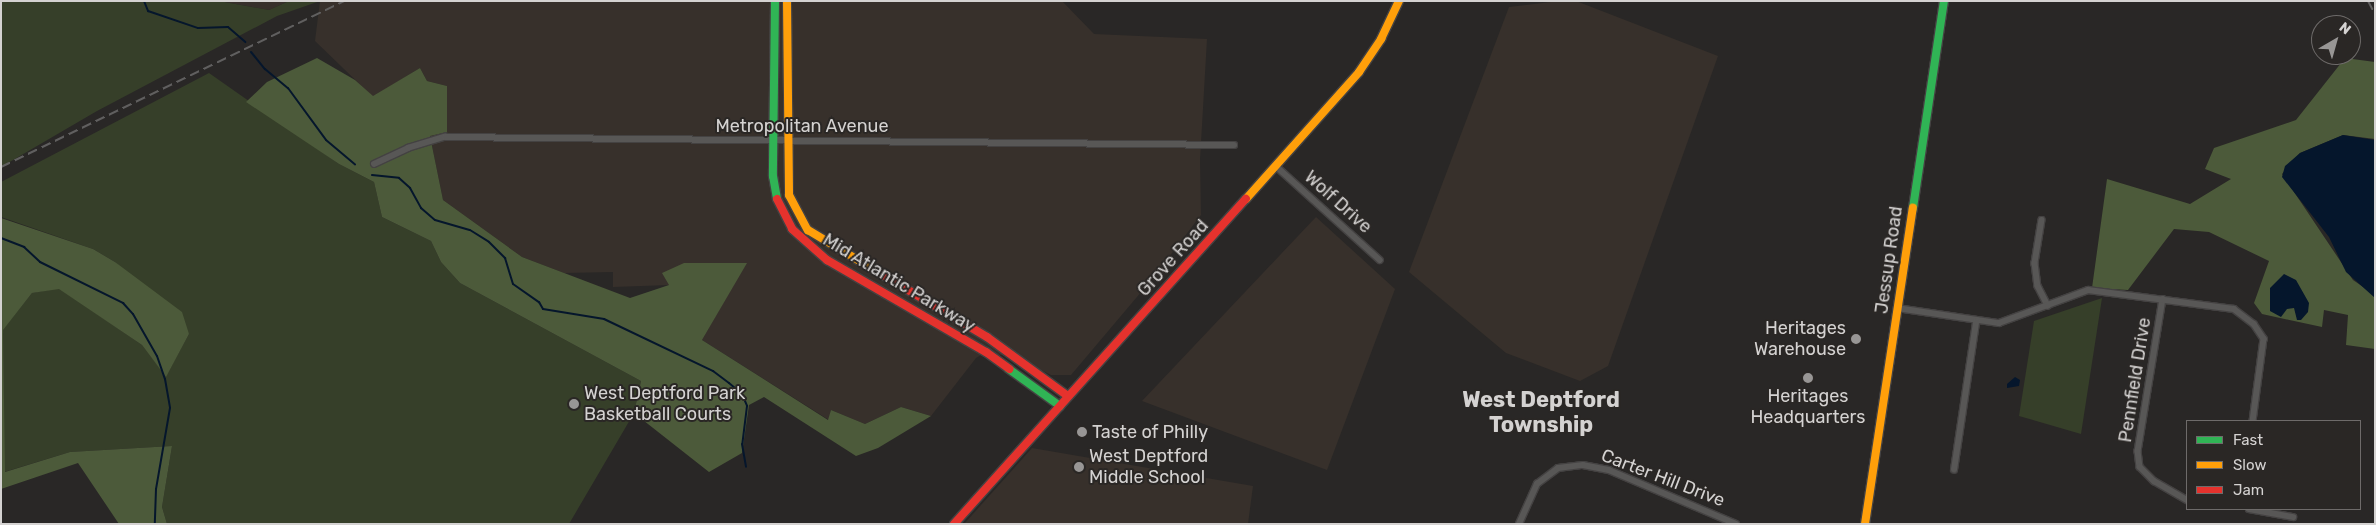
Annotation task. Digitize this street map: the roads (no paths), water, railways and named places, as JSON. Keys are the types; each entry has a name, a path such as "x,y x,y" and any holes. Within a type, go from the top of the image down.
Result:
{"street":[{"name":"Mid Atlantic Parkway","path":"775,1 774,191 784,216 799,238 827,260 986,352 1060,406"},
{"name":"Mid Atlantic Parkway","path":"788,1 786,140 789,194 808,230 987,338 1068,396"},
{"name":"Grove Road","path":"954,524 1363,67 1399,1"},
{"name":"Jessup Road","path":"1865,524 1944,1"},
{"name":"Metropolitan Avenue","path":"374,164 408,148 446,137 1234,145"},
{"name":"Wolf Drive","path":"1276,166 1380,260"},
{"path":"2042,220 2035,266 2038,286 2048,306"},
{"name":"Pennfield Drive","path":"1897,308 1976,322 1999,323 2088,290 2234,309 2254,324 2264,338 2253,420"},
{"name":"Pennfield Drive","path":"2163,299 2138,451 2140,467 2154,481 2186,499"},
{"path":"1954,470 1976,322"},
{"name":"Carter Hill Drive","path":"1519,524 1537,484 1558,468 1583,465 1610,470 1736,524"},
{"path":"2254,510 2293,517"}],"water":[{"path":"2343,135 2375,140 2375,298 2346,272 2329,237 2282,177 2285,166 2300,153"},
{"path":"2284,274 2296,280 2309,303 2308,312 2301,320 2297,320 2294,308 2287,309 2281,317 2270,311 2270,288"},
{"path":"2015,377 2020,380 2019,386 2007,388 2007,384"}],"waterway":[{"path":"144,1 148,11 198,28 228,27 245,42"},
{"path":"251,52 265,69 288,88 326,140 355,164"},
{"path":"372,175 399,178 410,188 421,208 435,220 470,230 489,242 505,258 513,284 539,302 543,309 604,319 713,371 729,383 742,394 747,406 742,444 746,467"},
{"path":"1,238 24,247 40,262 123,303 133,314 157,356 165,379 170,408 156,489 155,524"}],"railway":[{"path":"1,167 344,1"},
{"path":"2368,1 2375,14"}],"place":[{"name":"Heritages Warehouse","path":"1856,339"},
{"name":"Heritages Headquarters","path":"1808,378"},
{"name":"West Deptford Park Basketball Courts","path":"574,404"},
{"name":"Taste of Philly","path":"1082,432"},
{"name":"West Deptford Middle School","path":"1079,467"}],"district":[{"name":"West Deptford Township","path":"1541,412"}]}
